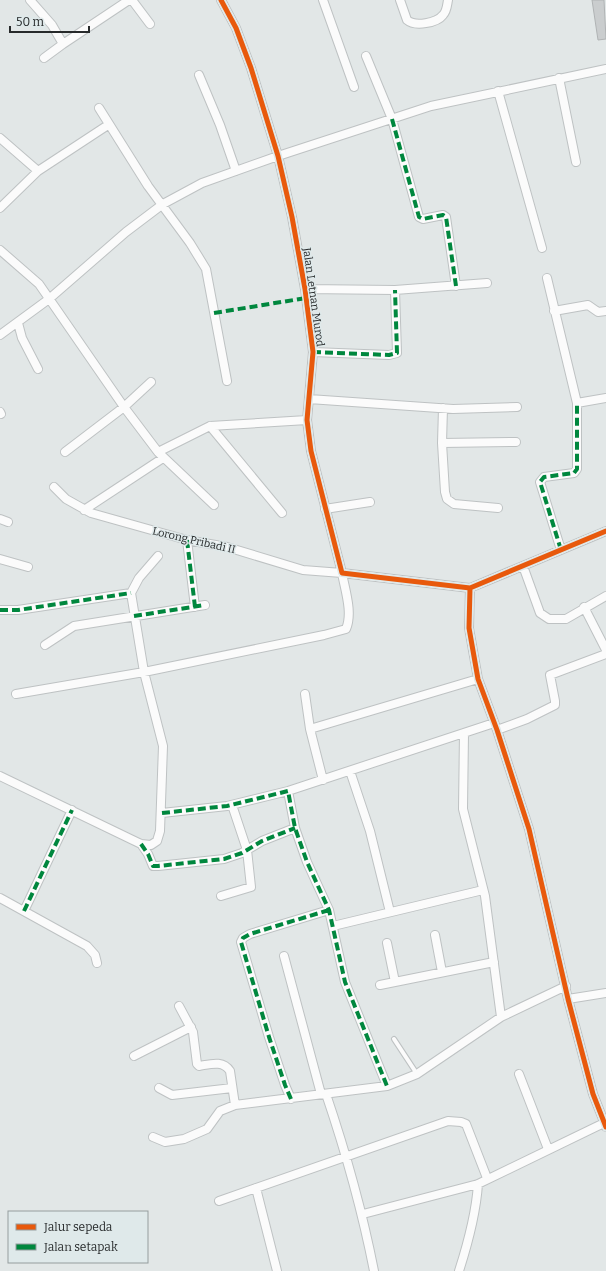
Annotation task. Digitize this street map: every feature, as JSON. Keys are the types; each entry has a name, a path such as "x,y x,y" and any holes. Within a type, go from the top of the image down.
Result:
{"street":[{"path":"30,0 52,25 63,44"},
{"path":"44,58 130,0 150,24"},
{"name":"Jalan Letnan Murod","path":"144,672 324,635 346,628 349,616 342,573 325,509 312,451 307,420 313,352 305,289 278,156 236,28 221,0"},
{"path":"323,0 354,87"},
{"path":"400,0 407,20 415,23 432,22 439,19 446,12 448,0"},
{"path":"366,56 392,119 419,217 423,219 443,215 446,217 456,286"},
{"path":"0,335 49,300 126,232 163,204 202,183 278,156 432,106 606,69"},
{"path":"199,75 220,125 236,171"},
{"path":"559,78 576,162"},
{"path":"498,91 542,248"},
{"path":"98,108 148,186 163,204 206,269 227,381"},
{"path":"0,208 38,171 108,125"},
{"path":"0,138 38,171"},
{"path":"0,250 39,284 124,407 161,455 214,505"},
{"path":"547,278 577,403 577,469 574,472 544,477 540,482 561,550"},
{"path":"305,289 395,290 487,284"},
{"path":"313,352 389,355 397,352 395,290"},
{"path":"554,311 588,305 598,312 606,311"},
{"path":"18,323 22,338 38,369"},
{"path":"65,452 124,407 151,382"},
{"path":"577,403 606,398"},
{"path":"309,400 443,408 518,407"},
{"path":"443,408 442,443 445,492 450,502 454,504 498,508"},
{"path":"84,510 161,455 210,426 307,420"},
{"path":"210,426 282,513"},
{"path":"442,443 516,442"},
{"name":"Lorong Pribadi II","path":"54,487 66,499 84,510 187,540 227,547 303,570 342,573"},
{"path":"325,509 370,502"},
{"path":"342,573 470,588 606,531"},
{"path":"187,540 195,607"},
{"path":"0,776 141,844 151,845 157,841 162,813 164,746 144,672 131,593 139,578 158,556"},
{"path":"0,559 28,568"},
{"path":"523,566 540,613 555,620 566,619 584,607 606,596"},
{"path":"363,1214 478,1184 487,1178 548,1149 605,1125 593,1094 568,999 529,829 496,726 478,679 469,628 470,588"},
{"path":"0,610 18,610 131,593"},
{"path":"45,645 74,626 205,605"},
{"path":"584,607 606,650"},
{"path":"162,813 232,805 288,791 464,733 527,719 555,705 550,675 606,654"},
{"path":"16,694 144,672"},
{"path":"310,729 478,679"},
{"path":"305,694 310,729 323,780"},
{"path":"464,733 464,809 483,890 501,1017"},
{"path":"350,771 370,831 390,912"},
{"path":"288,791 295,828 307,862 329,910 344,982 387,1086"},
{"path":"221,896 251,887 247,850 232,805"},
{"path":"24,911 72,810"},
{"path":"141,844 148,854 152,866 158,866 224,859 247,850 262,841 295,828"},
{"path":"333,926 483,890"},
{"path":"0,898 87,946 95,955 97,963"},
{"path":"291,1099 269,1037 241,942 243,938 250,934 329,910"},
{"path":"435,935 442,972"},
{"path":"387,943 395,982"},
{"path":"284,956 324,1094 347,1157 363,1214 374,1271"},
{"path":"380,985 494,962"},
{"path":"153,1137 172,1142 190,1137 207,1129 220,1111 235,1105 387,1086 417,1074 501,1017 566,986"},
{"path":"568,999 606,993"},
{"path":"179,1006 193,1032 197,1064 200,1066 220,1063 227,1067 230,1071 235,1105"},
{"path":"134,1056 191,1027"},
{"path":"519,1074 548,1149"},
{"path":"159,1088 172,1095 232,1088"},
{"path":"219,1201 448,1121 466,1124 487,1178"},
{"path":"459,1271 477,1201 478,1184"},
{"path":"256,1188 277,1271"}],"lane":[{"path":"394,1039 417,1074"}],"building":[{"path":"592,0 604,0 606,39 598,40"}],"marked path":[{"path":"392,119 419,217 423,219 443,215 446,217 456,286"},
{"path":"313,352 389,355 397,353 395,290"},
{"path":"214,313 306,298"},
{"path":"561,550 540,482 544,477 574,473 577,469 577,403"},
{"path":"187,540 195,607"},
{"path":"0,610 18,610 131,593"},
{"path":"134,616 205,605"},
{"path":"162,813 227,806 288,791 295,828 307,862 329,910 345,982 387,1086"},
{"path":"24,911 72,810"},
{"path":"141,844 148,854 153,866 158,866 224,859 242,853 262,841 295,828"},
{"path":"291,1099 269,1037 241,942 243,938 250,934 329,910"}],"cycle path":[{"path":"221,0 236,28 251,68 278,156 292,217 305,289 313,352 307,420 311,451 342,573 470,588"},
{"path":"606,531 470,588 469,628 478,679 497,730 529,829 568,999 593,1094 606,1127"}]}
